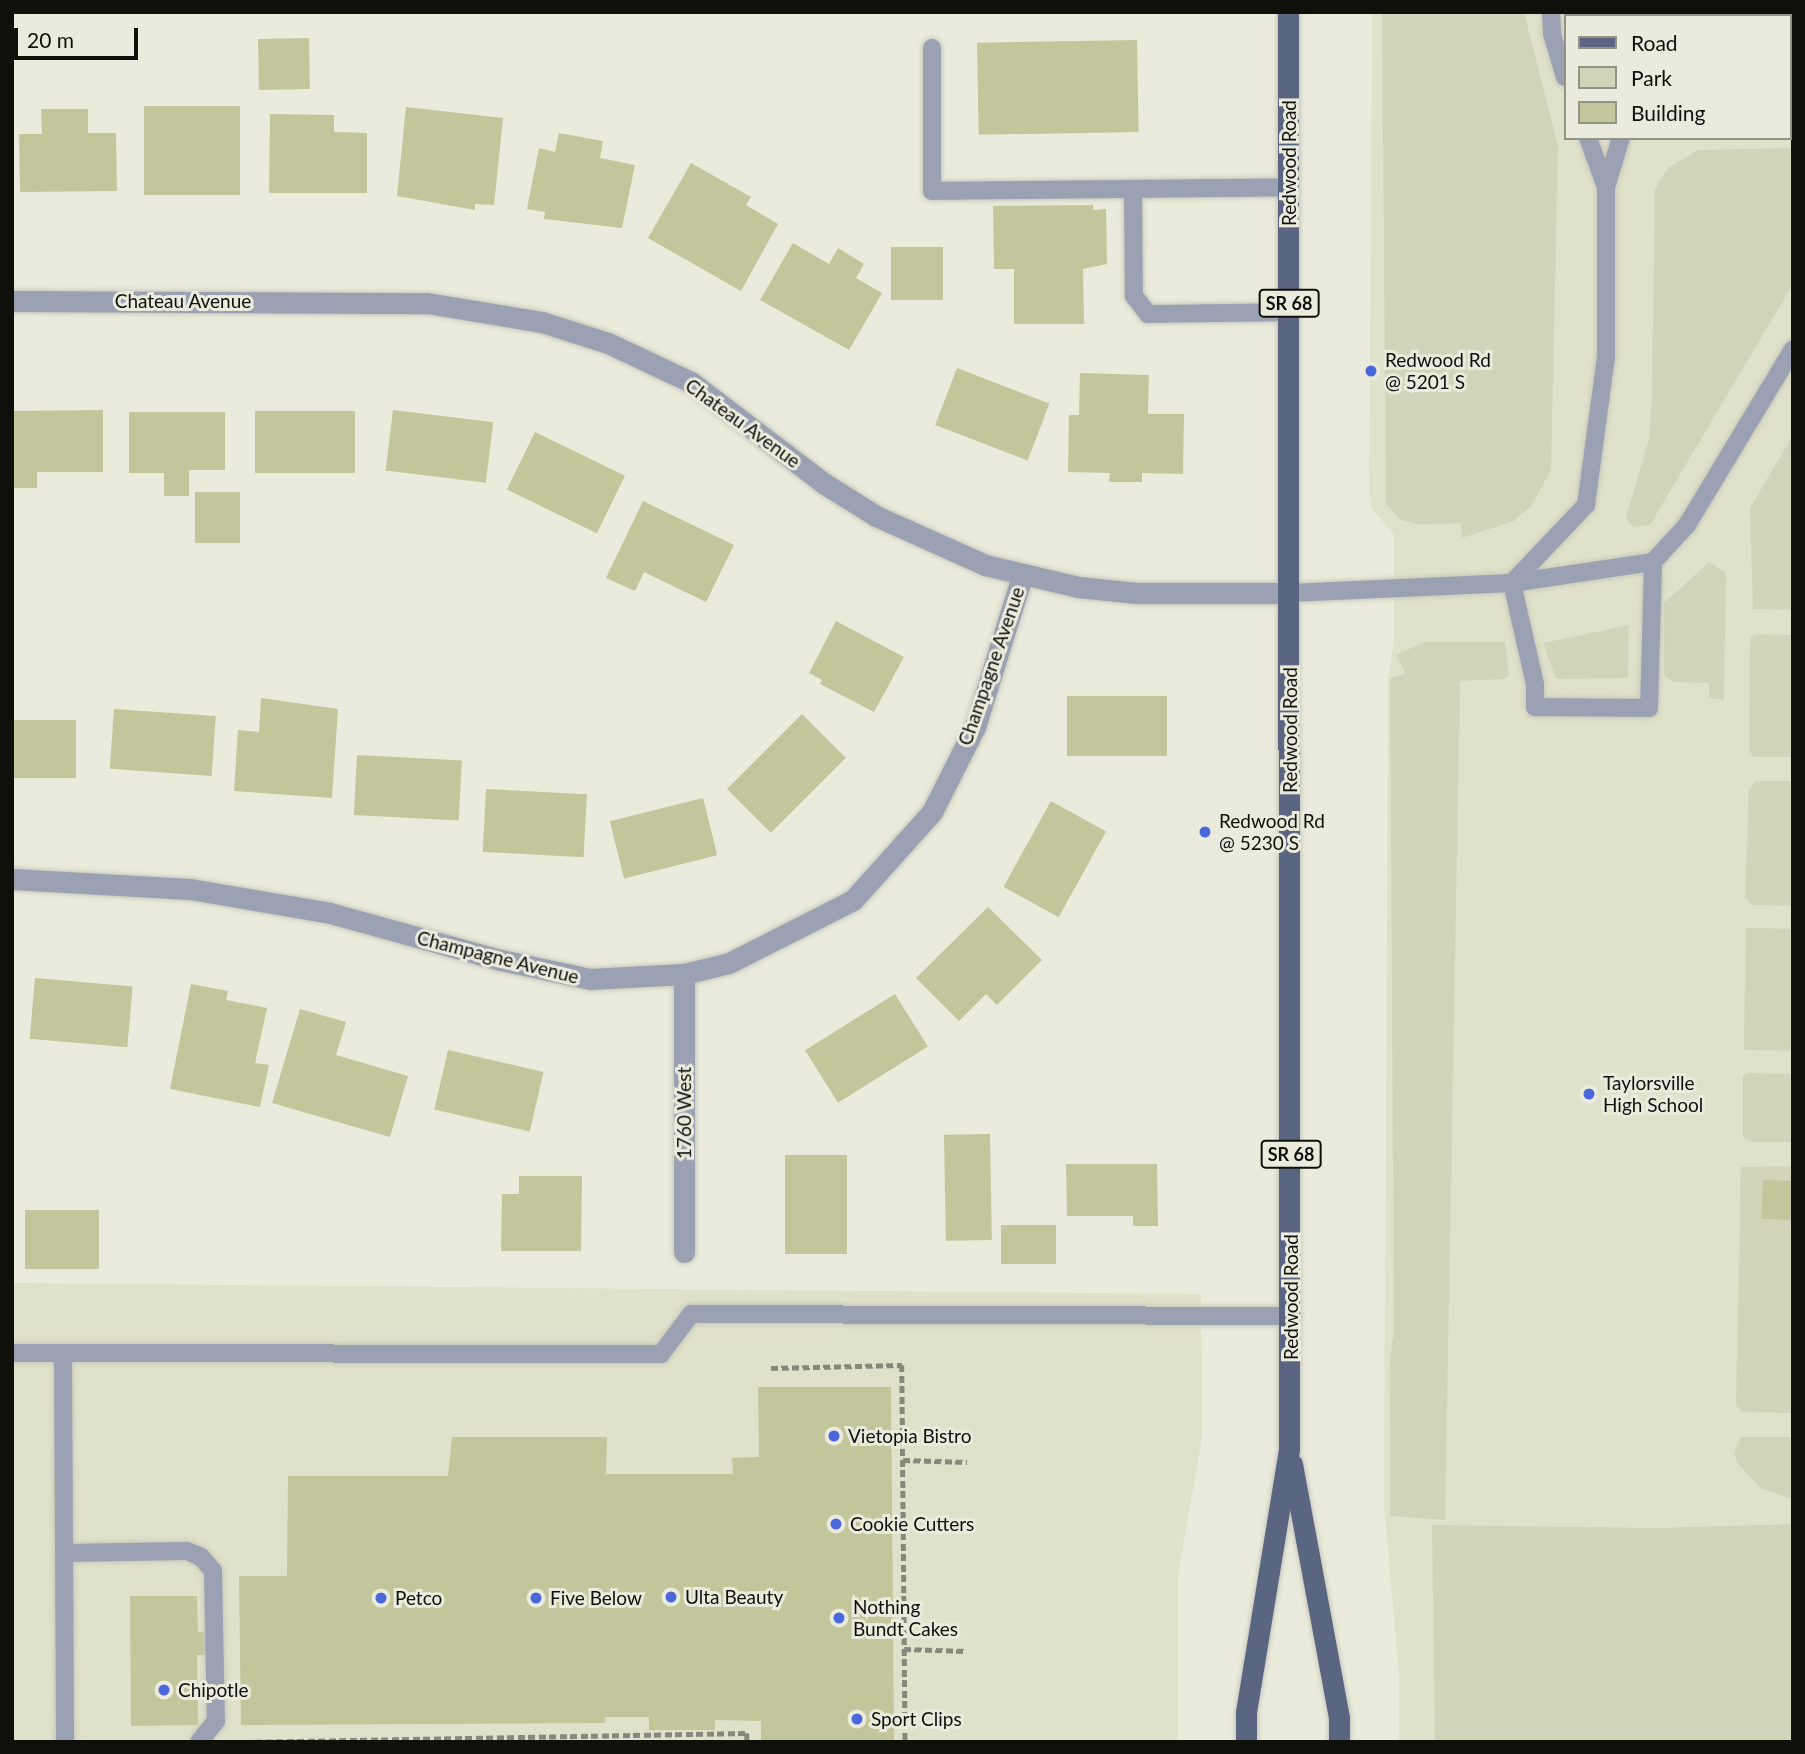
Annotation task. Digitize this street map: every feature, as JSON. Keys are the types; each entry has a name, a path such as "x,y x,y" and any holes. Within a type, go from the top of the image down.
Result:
{"main road":[{"name":"Redwood Road","path":"1246,1742 1246,1712 1289,1448 1292,1317 1289,12"},
{"name":"Redwood Road","path":"1289,1448 1339,1718 1339,1742"}],"street":[{"name":"Chateau Avenue","path":"12,301 403,302 485,309 541,322 608,344 691,382 825,484 876,516 985,565 1022,576 1137,593 1290,593"},
{"name":"Champagne Avenue","path":"12,879 190,889 318,911 534,969 590,979 684,974 729,963 772,945 853,900 895,858 932,812 975,727 1022,576"},
{"name":"1760 West","path":"684,974 684,1252"}],"lane":[{"path":"1551,12 1552,34 1563,70"},
{"path":"932,48 932,191 1289,187"},
{"path":"1589,140 1606,187"},
{"path":"1512,583 1586,505 1606,358 1606,187 1620,140"},
{"path":"1133,189 1135,296 1148,314 1289,312"},
{"path":"1290,593 1512,583 1653,562 1687,525 1793,349"},
{"path":"1512,583 1535,684 1535,707 1648,708 1653,562"},
{"path":"12,1353 661,1354 691,1314 1292,1317"},
{"path":"63,1353 65,1742"},
{"path":"65,1553 187,1551 201,1558 213,1571 216,1721 199,1742"}],"path":[{"path":"771,1368 902,1365 905,1742"},
{"path":"903,1460 967,1462"},
{"path":"904,1649 967,1651"},
{"path":"245,1742 747,1733 747,1742"}],"shaded area":[{"name":"Taylorsville High School","path":"1372,12 1793,12 1793,1742 1399,1742 1399,1673 1384,1506 1388,681 1394,640 1394,535 1372,509 1369,494"},
{"path":"12,1283 1201,1294 1202,1438 1178,1576 1178,1742 12,1742"}],"green space":[{"path":"1382,12 1524,12 1558,146 1551,470 1531,506 1514,521 1462,538 1461,523 1421,525 1401,520 1386,504"},
{"path":"1793,148 1793,284 1650,525 1632,527 1626,517 1649,439 1655,189 1668,168 1698,150"},
{"path":"1793,435 1793,610 1753,609 1750,508"},
{"path":"1709,562 1726,573 1724,700 1709,698 1709,683 1673,682 1664,675 1664,603"},
{"path":"1629,625 1628,678 1556,679 1543,643"},
{"path":"1755,634 1793,635 1793,757 1754,757 1749,751 1750,638"},
{"path":"1424,642 1505,642 1509,675 1505,679 1460,681 1445,1520 1390,1516 1390,1360 1394,1332 1390,678 1406,674 1396,655"},
{"path":"1756,781 1793,781 1793,906 1752,905 1745,898 1749,790"},
{"path":"1746,928 1793,929 1791,1051 1744,1050"},
{"path":"1747,1073 1793,1074 1793,1142 1753,1142 1743,1137 1743,1076"},
{"path":"1793,1166 1793,1413 1742,1412 1736,1405 1741,1167"},
{"path":"1741,1437 1793,1437 1793,1499 1762,1489 1738,1464 1734,1453"},
{"path":"1793,1524 1793,1742 1435,1742 1432,1525 1658,1528"}],"building":[{"path":"309,38 310,89 259,90 258,39"},
{"path":"1137,40 1139,132 979,135 977,43"},
{"path":"144,106 240,106 240,195 144,195"},
{"path":"406,107 503,118 494,205 475,204 475,210 397,196"},
{"path":"41,109 88,109 88,133 116,133 117,191 20,192 19,134 42,134"},
{"path":"270,114 334,115 334,132 367,133 367,193 269,193"},
{"path":"559,133 603,141 600,158 635,165 622,228 544,219 545,212 527,209 539,148 555,152"},
{"path":"691,163 751,197 746,205 778,224 741,291 648,238"},
{"path":"1093,205 1093,210 1106,209 1107,264 1083,269 1084,324 1014,324 1014,269 994,269 993,206"},
{"path":"793,243 829,264 838,248 864,264 856,278 882,293 849,350 760,300"},
{"path":"891,247 943,247 943,300 891,300"},
{"path":"957,368 1049,403 1028,460 935,425"},
{"path":"1080,373 1149,375 1148,414 1184,414 1183,474 1142,473 1142,482 1109,482 1110,473 1068,472 1069,415 1079,415"},
{"path":"103,410 103,472 37,472 37,488 12,488 12,411"},
{"path":"393,410 493,422 486,483 386,471"},
{"path":"255,411 355,411 355,473 255,473"},
{"path":"129,412 225,412 225,470 189,470 189,496 164,496 164,473 129,473"},
{"path":"535,432 625,476 597,533 507,490"},
{"path":"195,492 240,492 240,543 195,543"},
{"path":"643,501 734,545 706,602 644,572 635,591 606,578"},
{"path":"836,621 904,657 874,712 820,684 822,680 809,673"},
{"path":"1067,696 1167,696 1167,756 1067,756"},
{"path":"261,698 338,709 332,798 234,791 238,730 259,732"},
{"path":"114,709 216,716 212,776 110,769"},
{"path":"802,714 846,758 771,833 727,789"},
{"path":"12,720 76,720 76,778 12,778"},
{"path":"357,755 462,760 459,820 354,815"},
{"path":"486,789 587,794 584,857 483,852"},
{"path":"703,798 717,855 624,878 610,821"},
{"path":"1051,801 1106,832 1059,917 1003,887"},
{"path":"988,907 1042,960 997,1005 986,994 959,1021 916,978"},
{"path":"35,978 133,987 127,1047 30,1039"},
{"path":"191,984 228,991 226,1000 267,1008 255,1063 269,1065 260,1107 170,1089"},
{"path":"895,994 928,1047 838,1103 805,1050"},
{"path":"300,1009 346,1022 336,1055 408,1076 390,1137 272,1103"},
{"path":"448,1050 543,1072 530,1131 434,1109"},
{"path":"990,1134 992,1240 946,1241 944,1135"},
{"path":"785,1155 847,1155 847,1254 785,1254"},
{"path":"1066,1164 1157,1164 1158,1226 1133,1226 1133,1216 1067,1216"},
{"path":"519,1176 582,1176 581,1251 501,1251 502,1194 519,1194"},
{"path":"1763,1180 1793,1181 1792,1220 1762,1219"},
{"path":"25,1210 99,1210 99,1269 25,1269"},
{"path":"1001,1225 1056,1225 1056,1264 1001,1264"},
{"path":"758,1387 891,1387 894,1742 761,1742 761,1721 715,1720 715,1730 649,1730 649,1717 605,1717 605,1723 241,1725 239,1576 287,1576 288,1476 448,1476 452,1437 607,1437 606,1474 733,1474 732,1458 759,1457"},
{"name":"Chipotle","path":"130,1596 197,1596 198,1632 206,1632 206,1655 197,1655 198,1725 131,1726"}],"place":[{"name":"Redwood Rd @ 5201 S","path":"1371,371"},
{"name":"Redwood Rd @ 5230 S","path":"1205,832"},
{"name":"Taylorsville High School","path":"1589,1094"},
{"name":"Vietopia Bistro","path":"834,1436"},
{"name":"Cookie Cutters","path":"836,1524"},
{"name":"Ulta Beauty","path":"671,1597"},
{"name":"Petco","path":"381,1598"},
{"name":"Five Below","path":"536,1598"},
{"name":"Nothing Bundt Cakes","path":"839,1618"},
{"name":"Chipotle","path":"164,1690"},
{"name":"Sport Clips","path":"857,1719"}]}
